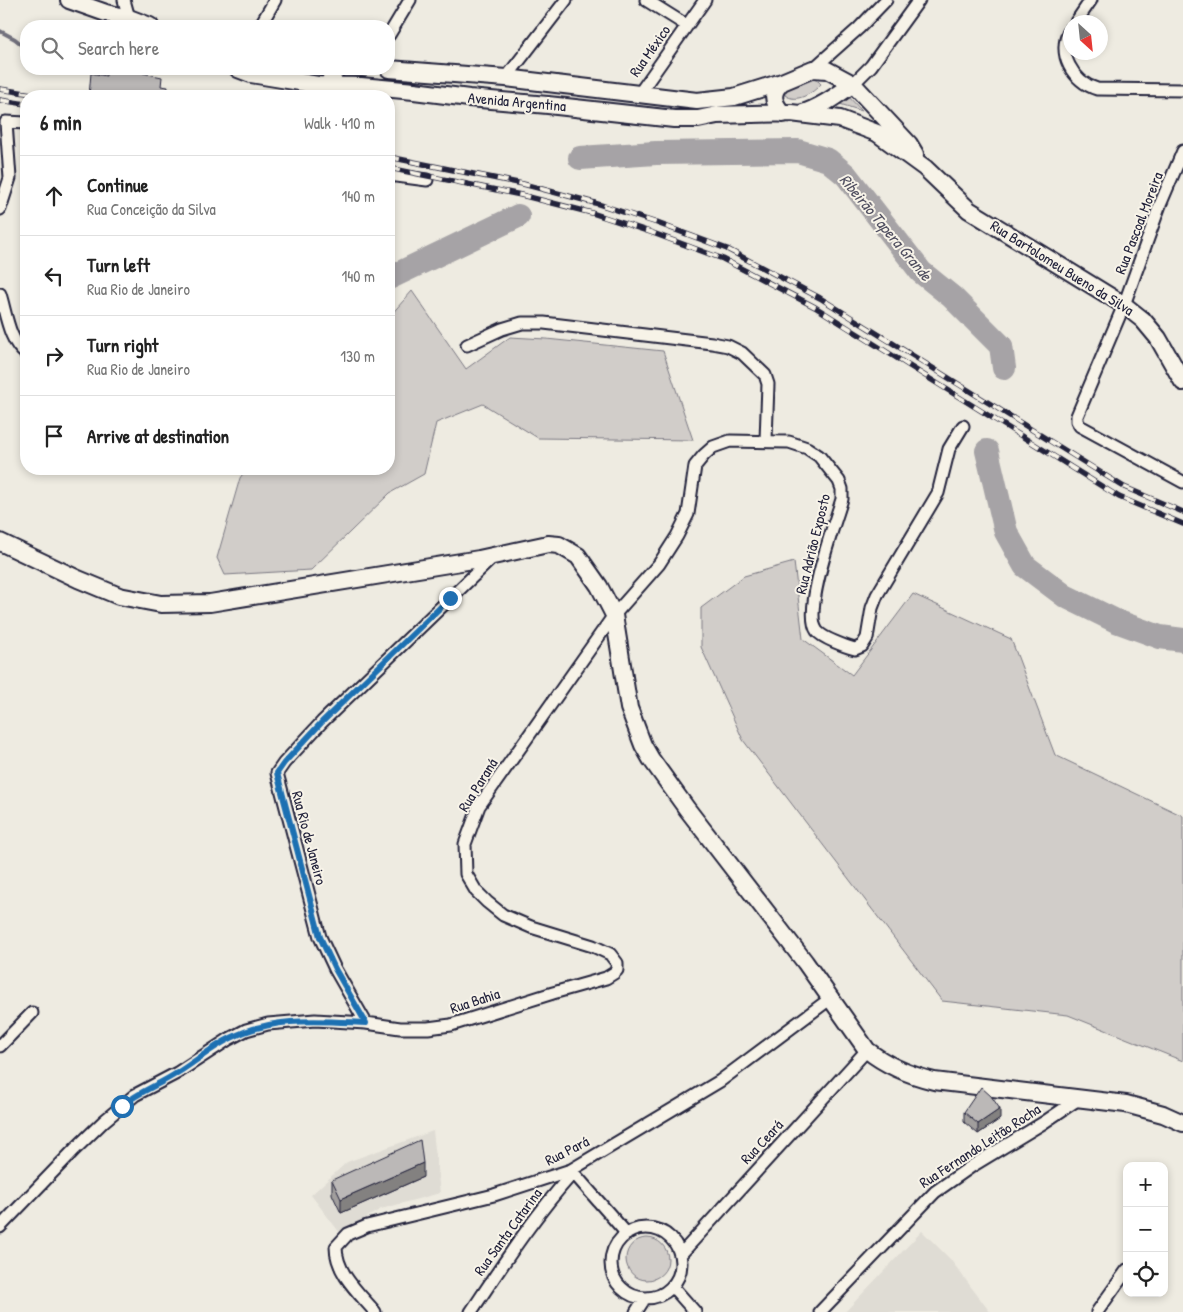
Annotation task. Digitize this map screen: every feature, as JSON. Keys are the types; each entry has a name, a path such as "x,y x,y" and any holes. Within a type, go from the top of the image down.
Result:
{"street":[{"path":"69,0 106,13 134,20"},
{"path":"111,0 129,18"},
{"path":"124,0 129,18"},
{"path":"263,20 275,0"},
{"path":"395,25 410,0"},
{"path":"506,78 566,0"},
{"path":"646,0 686,25"},
{"name":"Rua México","path":"639,94 705,0"},
{"path":"812,69 859,28 886,0"},
{"path":"782,82 774,94 774,102 777,107 790,114 811,110 835,98 871,66 919,0"},
{"path":"1080,15 1090,0"},
{"path":"1068,60 1076,77 1088,86 1097,89 1183,90"},
{"name":"Avenida Argentina","path":"395,69 506,78 697,101 734,97 782,82 812,69"},
{"name":"Rua Bartolomeu Bueno da Silva","path":"812,69 827,70 853,84 909,144 925,168"},
{"name":"Avenida Argentina","path":"258,75 326,86 361,86 414,91 674,120 698,119 716,115 790,114"},
{"path":"322,75 326,86"},
{"path":"326,86 333,75"},
{"name":"Rua Bartolomeu Bueno da Silva","path":"790,114 840,119 877,133 925,168 969,210 1124,305 1143,320 1158,338 1183,382"},
{"path":"0,209 10,178 6,122 20,123"},
{"name":"Rua Pascoal Moreira","path":"1183,151 1160,205 1124,305 1077,416 1080,426 1183,482"},
{"path":"395,176 427,180"},
{"path":"0,294 13,337 20,350"},
{"path":"467,345 502,329 522,323 544,323 728,346 742,353 761,370 767,379 766,440"},
{"name":"Rua Adrião Exposto","path":"614,614 659,564 677,536 688,514 695,466 704,455 713,447 730,441 766,440 789,442 807,448 819,456 839,481 842,489 842,499 818,579 814,602 815,628 821,635 855,649 862,646 867,638 872,608 877,595 938,494 949,449 963,426"},
{"path":"0,542 78,579 120,596 161,604 210,603 493,557 548,544 559,545 568,549 578,556 599,586 614,614 629,708 643,745 686,808 778,926 868,1050 904,1072 934,1081 1126,1104 1163,1114 1183,1123"},
{"name":"Rua Rio de Janeiro","path":"366,1023 335,969 320,937 277,773 322,722 493,557"},
{"name":"Rua Paraná","path":"590,982 606,978 614,973 617,967 614,958 610,954 592,946 531,927 503,915 476,891 466,874 465,844 479,806 614,614"},
{"name":"Rua Bahia","path":"0,1227 75,1149 135,1095 177,1073 246,1030 268,1024 315,1020 414,1028 451,1025 590,982"},
{"name":"Rua Pará","path":"375,1312 342,1270 336,1254 336,1247 356,1229 383,1221 454,1206 572,1171 720,1081 831,998"},
{"path":"0,1046 32,1013"},
{"name":"Rua Ceará","path":"680,1255 868,1050"},
{"name":"Rua Fernando Leitão Rocha","path":"820,1312 934,1192 1080,1098"},
{"path":"572,1171 627,1234"},
{"name":"Rua Santa Catarina","path":"470,1312 530,1226 572,1171"},
{"path":"637,1229 659,1230 669,1236 676,1244 680,1255 680,1272 672,1286 664,1293 645,1298 633,1295 622,1288 614,1278 611,1266 612,1254 617,1242 637,1229"},
{"path":"1097,1312 1123,1276"},
{"path":"672,1286 695,1312"},
{"path":"636,1312 645,1298"}],"shaded area":[{"path":"813,79 821,84 809,94 799,98 785,95 785,92 794,85"},
{"path":"848,96 862,111 840,104"},
{"path":"412,291 466,369 510,337 663,351 693,440 538,438 483,404 436,423 424,474 390,493 311,570 225,575 217,558 242,475 395,475 395,310"},
{"path":"794,562 803,639 852,675 913,594 1011,639 1055,755 1183,816 1183,1061 1068,1015 942,1001 743,740 701,647 701,608 744,576"},
{"path":"433,1131 440,1193 381,1209 340,1233 311,1195 347,1162"},
{"path":"922,1231 950,1259 990,1312 845,1312"},
{"path":"651,1238 659,1241 665,1247 668,1259 665,1271 659,1277 643,1280 635,1277 629,1271 626,1255 629,1247 635,1241"}],"building":[{"path":"91,75 152,75 162,77 161,86 168,87 168,90 90,90"},
{"path":"981,1087 991,1096 1000,1109 978,1124 964,1112"},
{"path":"420,1140 423,1163 341,1199 332,1180"}],"waterway":[{"name":"Ribeirão Tapera Grande","path":"0,31 20,43"},
{"name":"Ribeirão Tapera Grande","path":"580,158 656,153 798,151 828,160 846,175 921,272 952,297 1001,346 1004,368"},
{"name":"Ribeirão Tapera Grande","path":"395,275 518,216"},
{"name":"Ribeirão Tapera Grande","path":"987,451 1006,532 1025,566 1065,596 1116,621 1160,637 1183,640"}],"railway":[{"path":"0,89 20,92"},
{"path":"0,100 20,103"},
{"path":"395,158 523,184 595,203 657,223 727,249 820,298 1124,487 1183,512"},
{"path":"395,169 521,195 592,213 723,259 815,307 1119,497 1183,524"}],"route":[{"path":"122,1106 135,1095 154,1087 246,1030 290,1021 315,1020 366,1023 325,952 296,850 277,773 279,768 322,722 450,598"}]}
